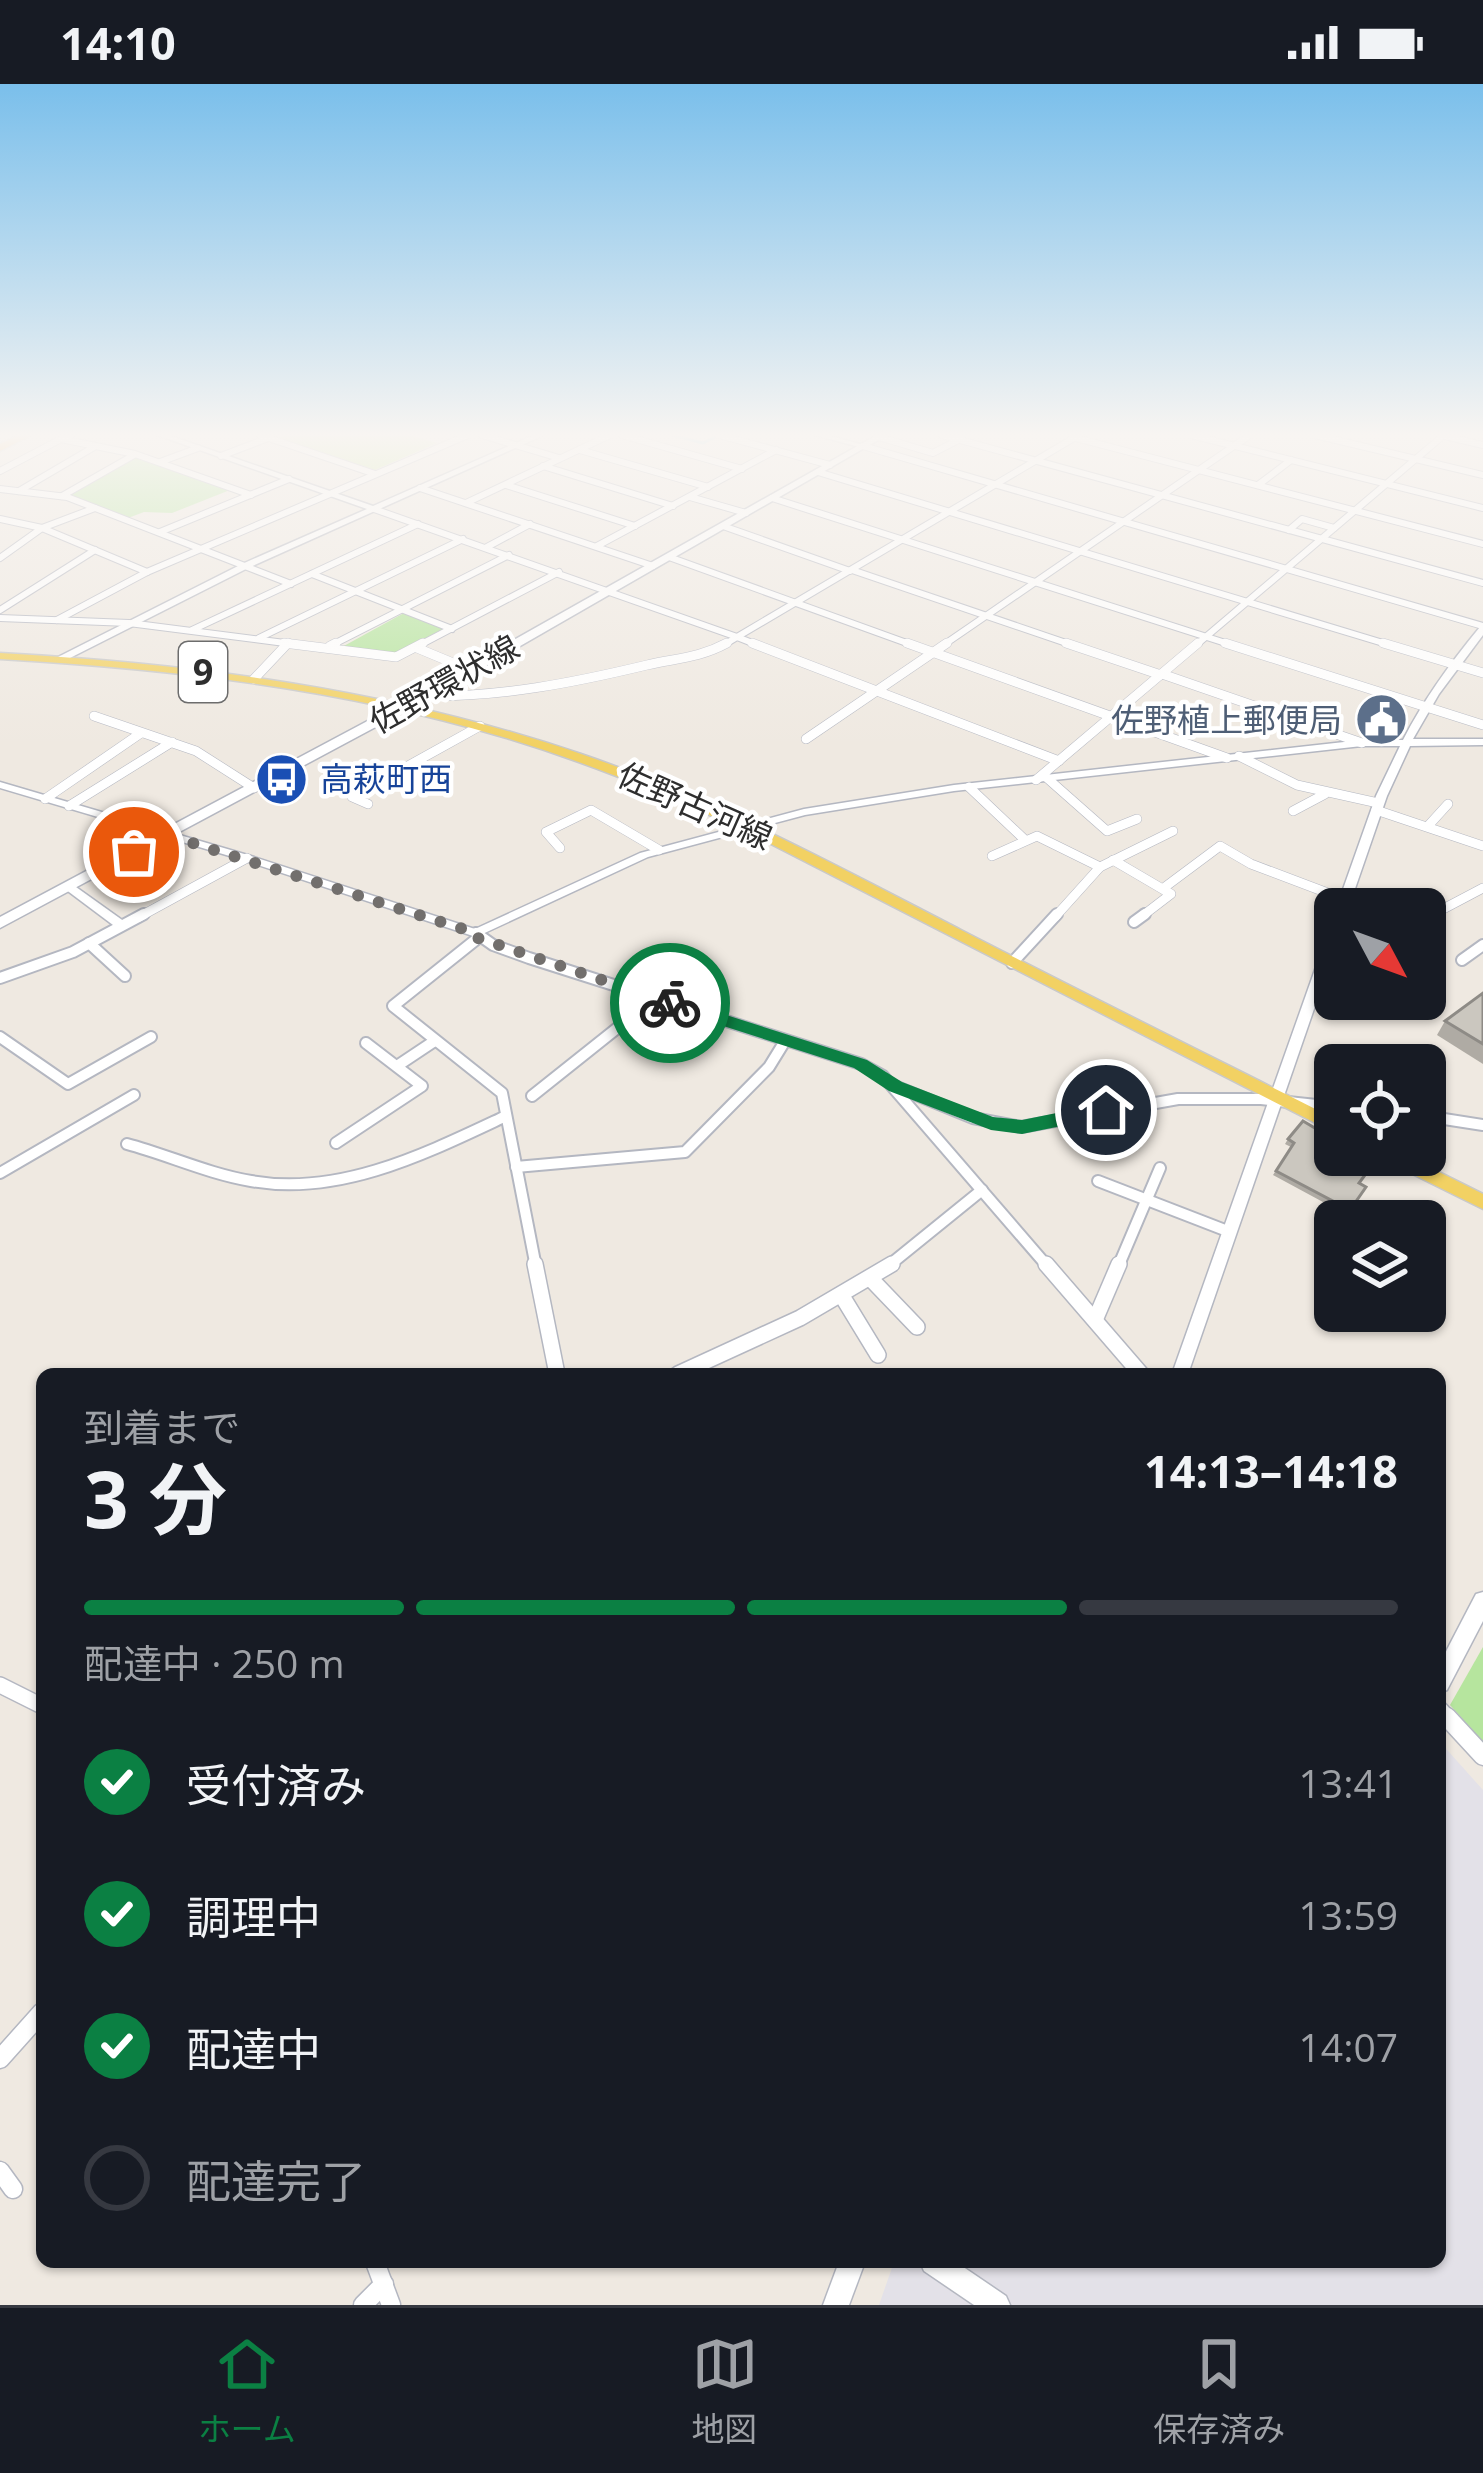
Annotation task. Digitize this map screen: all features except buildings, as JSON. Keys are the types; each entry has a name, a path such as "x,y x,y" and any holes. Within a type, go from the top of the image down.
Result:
{"main road":[{"name":"佐野環状線","path":"0,923 404,707 701,539"},
{"name":"佐野古河線","path":"0,656 254,679 404,707 480,726 628,775 744,825 1314,1115"},
{"path":"1432,1176 1483,1202"}],"street":[{"path":"0,558 27,539"},
{"path":"68,539 147,572"},
{"path":"176,539 291,584"},
{"path":"56,621 147,572 225,539"},
{"path":"62,659 306,539"},
{"path":"190,631 387,539"},
{"path":"258,639 463,539 612,590 1059,761"},
{"path":"487,547 503,539"},
{"path":"573,539 653,566"},
{"path":"597,547 613,539"},
{"path":"760,539 1362,742"},
{"path":"898,539 1483,724"},
{"path":"1039,539 1483,673"},
{"path":"806,739 1098,539"},
{"path":"1181,539 1483,627 1403,740 1349,888"},
{"path":"1041,779 1322,539 1483,584"},
{"path":"424,696 485,697 700,658 902,540"},
{"path":"0,614 95,550"},
{"path":"329,647 509,555"},
{"path":"669,557 1325,794 1377,806 1483,846"},
{"path":"0,614 128,623 396,657 559,572"},
{"path":"312,574 452,629"},
{"path":"254,679 288,643"},
{"path":"417,649 470,670"},
{"path":"94,716 196,751 254,788"},
{"path":"368,804 352,797 480,726"},
{"path":"45,799 141,733"},
{"path":"69,806 172,742"},
{"path":"555,1368 502,1093 393,1004 477,936 659,850 837,805 1362,742 1483,742"},
{"path":"1041,779 1107,831 1137,819"},
{"path":"0,785 247,858 861,1064 896,1087 991,1123 1022,1127 1155,1100 1254,1102 1278,1097 1314,1103"},
{"path":"969,787 1024,839"},
{"path":"1293,811 1325,794"},
{"path":"1428,826 1448,804"},
{"path":"560,848 546,832 591,810 659,850"},
{"path":"1012,963 1100,867 1173,831"},
{"path":"992,856 1037,836 1100,867"},
{"path":"1165,887 1220,846 1314,890"},
{"path":"0,978 42,966 247,858"},
{"path":"1113,860 1172,894 1134,922"},
{"path":"69,886 121,925"},
{"path":"1446,907 1483,888"},
{"path":"88,943 125,976"},
{"path":"1462,960 1483,945"},
{"path":"532,1096 655,998"},
{"path":"1182,1368 1314,1004"},
{"path":"0,1037 68,1084 151,1037"},
{"path":"516,1167 685,1152 769,1067 785,1041"},
{"path":"397,1066 434,1042"},
{"path":"336,1143 422,1086 366,1043"},
{"path":"896,1087 1137,1368"},
{"path":"0,1173 134,1095"},
{"path":"128,1144 253,1181 295,1185 403,1160 506,1116"},
{"path":"1446,1119 1483,1124"},
{"path":"1095,1320 1160,1168"},
{"path":"1098,1181 1230,1232"},
{"path":"693,1368 794,1326 939,1234 982,1190"},
{"path":"870,1278 917,1327"},
{"path":"842,1295 878,1355"},
{"path":"1446,1671 1483,1600"},
{"path":"0,1684 36,1703"},
{"path":"1446,1716 1483,1756"},
{"path":"0,2060 36,2019"},
{"path":"0,2170 13,2189"},
{"path":"836,2305 850,2268"},
{"path":"942,2268 998,2305"},
{"path":"363,2305 388,2294"}],"shaded area":[{"path":"1446,1749 1483,1790 1483,2305 879,2305 892,2268 1446,2268"}],"green space":[{"path":"404,613 447,630 401,655 342,647"},
{"path":"1483,1647 1483,1742 1450,1705"}],"way so far":[{"path":"134,852 167,835 476,933 478,938 529,958 670,1003"}],"place":[{"name":"佐野植上郵便局","path":"1381,720"},
{"name":"高萩町西","path":"281,779"}],"route":[{"path":"670,1003 861,1064 896,1087 991,1123 1022,1127 1106,1110"}]}
